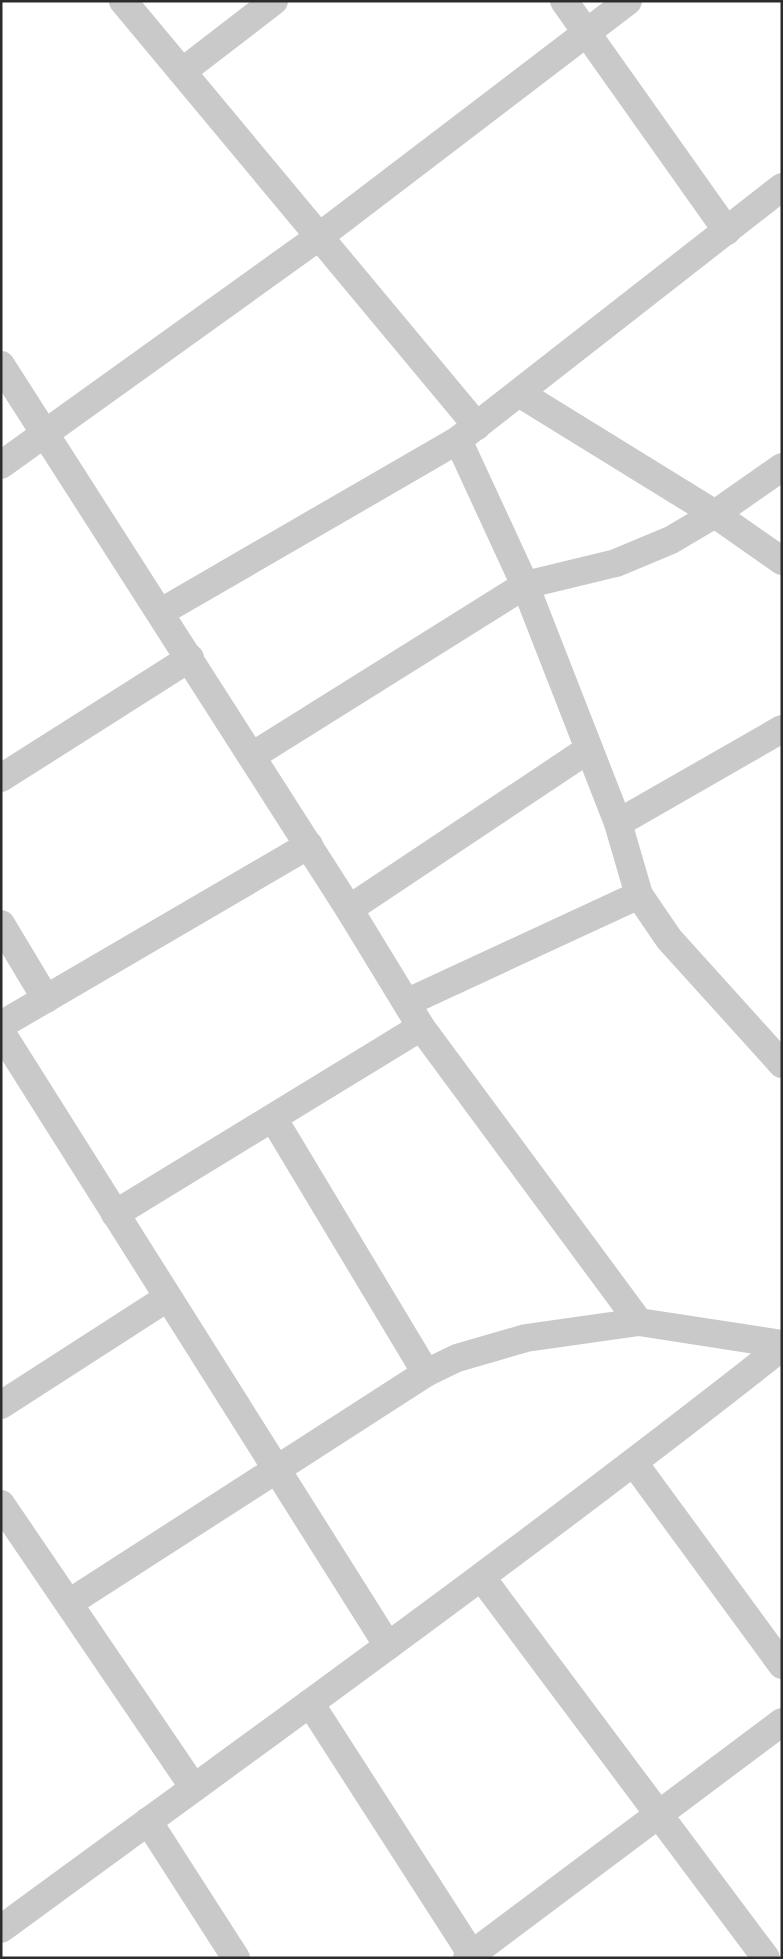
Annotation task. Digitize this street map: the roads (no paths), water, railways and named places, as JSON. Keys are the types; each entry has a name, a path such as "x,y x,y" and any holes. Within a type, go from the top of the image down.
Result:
{"street":[{"path":"123,1 320,236 467,433 618,823 639,895 669,939 782,1064"},
{"path":"182,71 274,1"},
{"path":"564,1 727,231"},
{"path":"1,465 47,434 320,236 628,1"},
{"path":"161,612 467,433 782,187"},
{"path":"1,365 161,612 408,1002 421,1026 639,1322"},
{"path":"519,393 715,514 782,561"},
{"path":"252,756 525,585 616,563 639,555 671,540 715,514 782,467"},
{"path":"1,778 190,658"},
{"path":"618,823 782,729"},
{"path":"349,909 589,749"},
{"path":"1,1025 309,845"},
{"path":"408,1002 639,895"},
{"path":"1,924 46,999"},
{"path":"115,1214 421,1026"},
{"path":"1,1032 388,1646"},
{"path":"272,1118 426,1373"},
{"path":"1,1405 167,1298"},
{"path":"69,1603 426,1373 457,1358 526,1338 639,1322 782,1345"},
{"path":"1,1929 482,1578 634,1464 782,1345"},
{"path":"634,1464 782,1664"},
{"path":"1,1504 194,1788"},
{"path":"482,1578 766,1958"},
{"path":"310,1703 471,1956 782,1722"},
{"path":"148,1821 236,1958"},
{"path":"770,1958 782,1950"}]}
